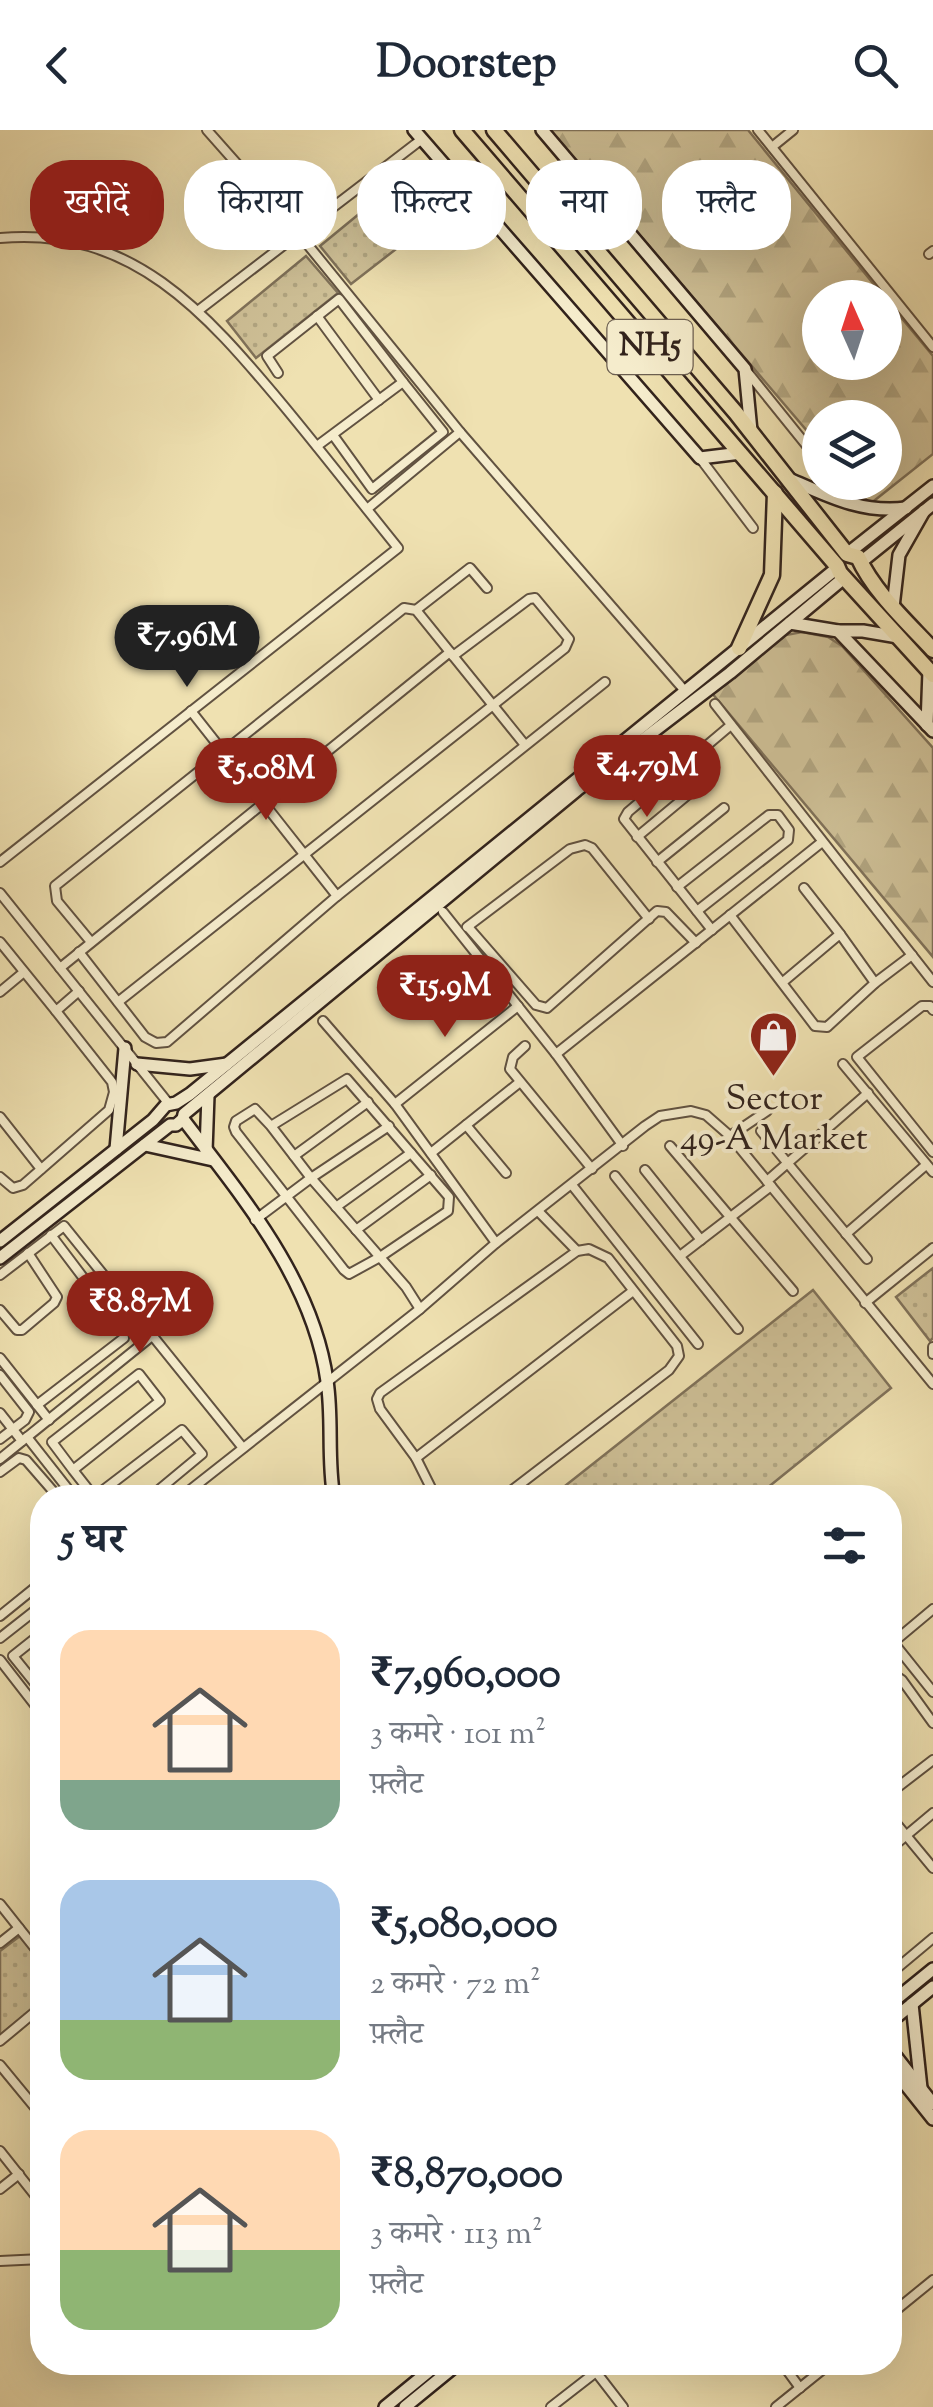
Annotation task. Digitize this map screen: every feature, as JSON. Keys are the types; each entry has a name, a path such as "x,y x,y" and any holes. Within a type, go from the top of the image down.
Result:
{"highway":[{"name":"NH5","path":"462,130 776,493 933,650"},
{"name":"NH5","path":"494,130 751,432 898,637 931,673"},
{"path":"738,648 772,575 776,493"}],"main road":[{"path":"542,130 746,369 751,432"},
{"path":"418,135 700,458 741,453"},
{"path":"787,478 856,506 906,508"},
{"path":"175,1110 208,1095 577,790 730,674 933,486"},
{"path":"0,1242 116,1149 175,1110 738,648 929,507"},
{"path":"893,606 899,555 929,507"},
{"path":"790,622 838,632 864,631 898,637"},
{"path":"838,632 930,728"},
{"path":"930,728 931,673"},
{"path":"116,1149 124,1048"},
{"path":"137,1064 190,1069 228,1064"},
{"path":"208,1095 209,1155"},
{"path":"0,1258 170,1125 176,1125 175,1110"},
{"path":"175,1110 278,1250 300,1289 327,1381 333,1485"},
{"path":"145,1144 209,1155"},
{"path":"902,1994 933,1969"},
{"path":"902,2012 933,1987"},
{"path":"912,2004 923,2097"},
{"path":"902,2066 933,2119"},
{"path":"902,2077 923,2097"},
{"path":"385,2407 424,2375"},
{"path":"405,2407 444,2375"}],"street":[{"path":"207,130 234,160"},
{"path":"758,130 933,347"},
{"path":"772,147 793,130"},
{"path":"337,202 418,135"},
{"path":"0,238 57,240 95,248 153,274 199,310 235,348 398,548 0,862"},
{"path":"199,310 278,250"},
{"path":"312,250 460,432 686,691"},
{"path":"278,374 267,356 339,299 443,432 372,489 332,435"},
{"path":"317,316 379,400"},
{"path":"746,369 802,439"},
{"path":"316,446 403,382"},
{"path":"367,509 460,432"},
{"path":"700,458 753,528"},
{"path":"416,610 470,568 486,588"},
{"path":"60,968 262,802 452,654 529,599 540,600 568,634 564,648 118,1002"},
{"path":"91,942 58,901 55,886 404,608 416,610 525,745"},
{"path":"80,952 145,1037 156,1043 167,1042 336,896 605,682"},
{"path":"715,704 933,982"},
{"path":"191,712 336,896"},
{"path":"712,930 626,824 626,814 732,725"},
{"path":"637,837 708,778"},
{"path":"657,862 724,808"},
{"path":"677,887 769,815 778,815 789,830 788,840 696,911"},
{"path":"556,1054 822,842"},
{"path":"460,933 570,848 585,845 592,848 649,919"},
{"path":"804,888 875,982"},
{"path":"0,893 175,1110"},
{"path":"442,912 556,1054 623,1146"},
{"path":"468,927 536,1005 547,1008 657,912 666,912 696,943"},
{"path":"730,915 820,1028 827,1027 875,982 912,955"},
{"path":"783,982 840,934"},
{"path":"0,942 112,1082 114,1092 108,1110 19,1187 13,1188 0,1177"},
{"path":"0,992 24,972"},
{"path":"56,1011 79,991"},
{"path":"395,1104 518,1006"},
{"path":"933,1010 922,1006 857,1057 933,1152"},
{"path":"323,1021 395,1104 496,1243"},
{"path":"524,1046 510,1062 510,1069 592,1170"},
{"path":"843,1064 930,1168 846,1234"},
{"path":"271,1126 340,1080 351,1082 449,1197 448,1211 380,1258 349,1274 234,1127 236,1120 255,1109 271,1126 311,1178 380,1258 420,1308"},
{"path":"430,1153 520,1082"},
{"path":"680,1256 730,1219 868,1093"},
{"path":"294,1156 368,1102"},
{"path":"730,1136 767,1111"},
{"path":"196,1485 645,1126 674,1112 706,1115 730,1136 933,1384"},
{"path":"0,1117 41,1169"},
{"path":"466,1125 506,1174"},
{"path":"255,1220 388,1126"},
{"path":"761,1131 867,1260"},
{"path":"670,1146 792,1291"},
{"path":"336,1207 411,1152"},
{"path":"645,1170 701,1240"},
{"path":"356,1230 431,1176"},
{"path":"614,1176 738,1330"},
{"path":"572,1185 698,1344"},
{"path":"538,1210 577,1251"},
{"path":"0,1275 64,1226 243,1448"},
{"path":"37,1405 124,1338 122,1329 51,1235"},
{"path":"865,1302 933,1248"},
{"path":"430,1485 416,1458 380,1409 380,1393 577,1251 590,1250 608,1258 677,1346 679,1356 674,1364 519,1485"},
{"path":"0,1310 17,1330 22,1330 54,1302 56,1297 28,1254"},
{"path":"416,1458 632,1291"},
{"path":"0,1459 152,1336"},
{"path":"0,1358 49,1420"},
{"path":"73,1470 160,1401 139,1374 52,1442 73,1470 85,1485"},
{"path":"0,1376 29,1412 26,1420 0,1438"},
{"path":"0,1413 64,1485"},
{"path":"110,1485 182,1430 202,1454 165,1485"},
{"path":"0,1472 19,1458 26,1460 48,1485"},
{"path":"0,1616 30,1592"},
{"path":"902,1635 933,1609"},
{"path":"0,1638 30,1614"},
{"path":"30,1643 13,1656 30,1677"},
{"path":"902,1655 933,1692"},
{"path":"0,1660 30,1699"},
{"path":"902,1680 933,1723"},
{"path":"902,1784 933,1760"},
{"path":"902,1839 933,1813"},
{"path":"902,1831 933,1868"},
{"path":"0,1904 30,1942"},
{"path":"0,1944 19,1928"},
{"path":"902,1964 933,1938"},
{"path":"0,2041 30,2016"},
{"path":"0,2065 30,2101"},
{"path":"0,2150 30,2188"},
{"path":"0,2189 19,2174"},
{"path":"0,2261 30,2260"},
{"path":"902,2305 933,2280"},
{"path":"552,2407 592,2375"},
{"path":"598,2375 623,2407"},
{"path":"790,2375 800,2388"},
{"path":"776,2407 816,2375"}],"green space":[{"path":"550,130 748,130 773,160 662,160 662,250 791,250 791,183 871,280 802,280 802,380 902,380 902,318 933,356 933,454 902,479 902,400 802,400 802,425 642,238 642,160 576,160"},
{"path":"357,216 357,250 395,250 351,284 323,250 337,250 337,232"},
{"path":"306,256 338,293 256,358 227,321"},
{"path":"802,632 828,637 842,646 933,748 933,957 711,692 786,635"},
{"path":"933,1268 933,1338 930,1341 896,1297"},
{"path":"813,1290 891,1388 771,1485 566,1485"},
{"path":"20,1936 30,1948 30,2011 0,2035 0,1951"}],"place":[{"name":"Sector 49-A Market","path":"774,1078"}]}
